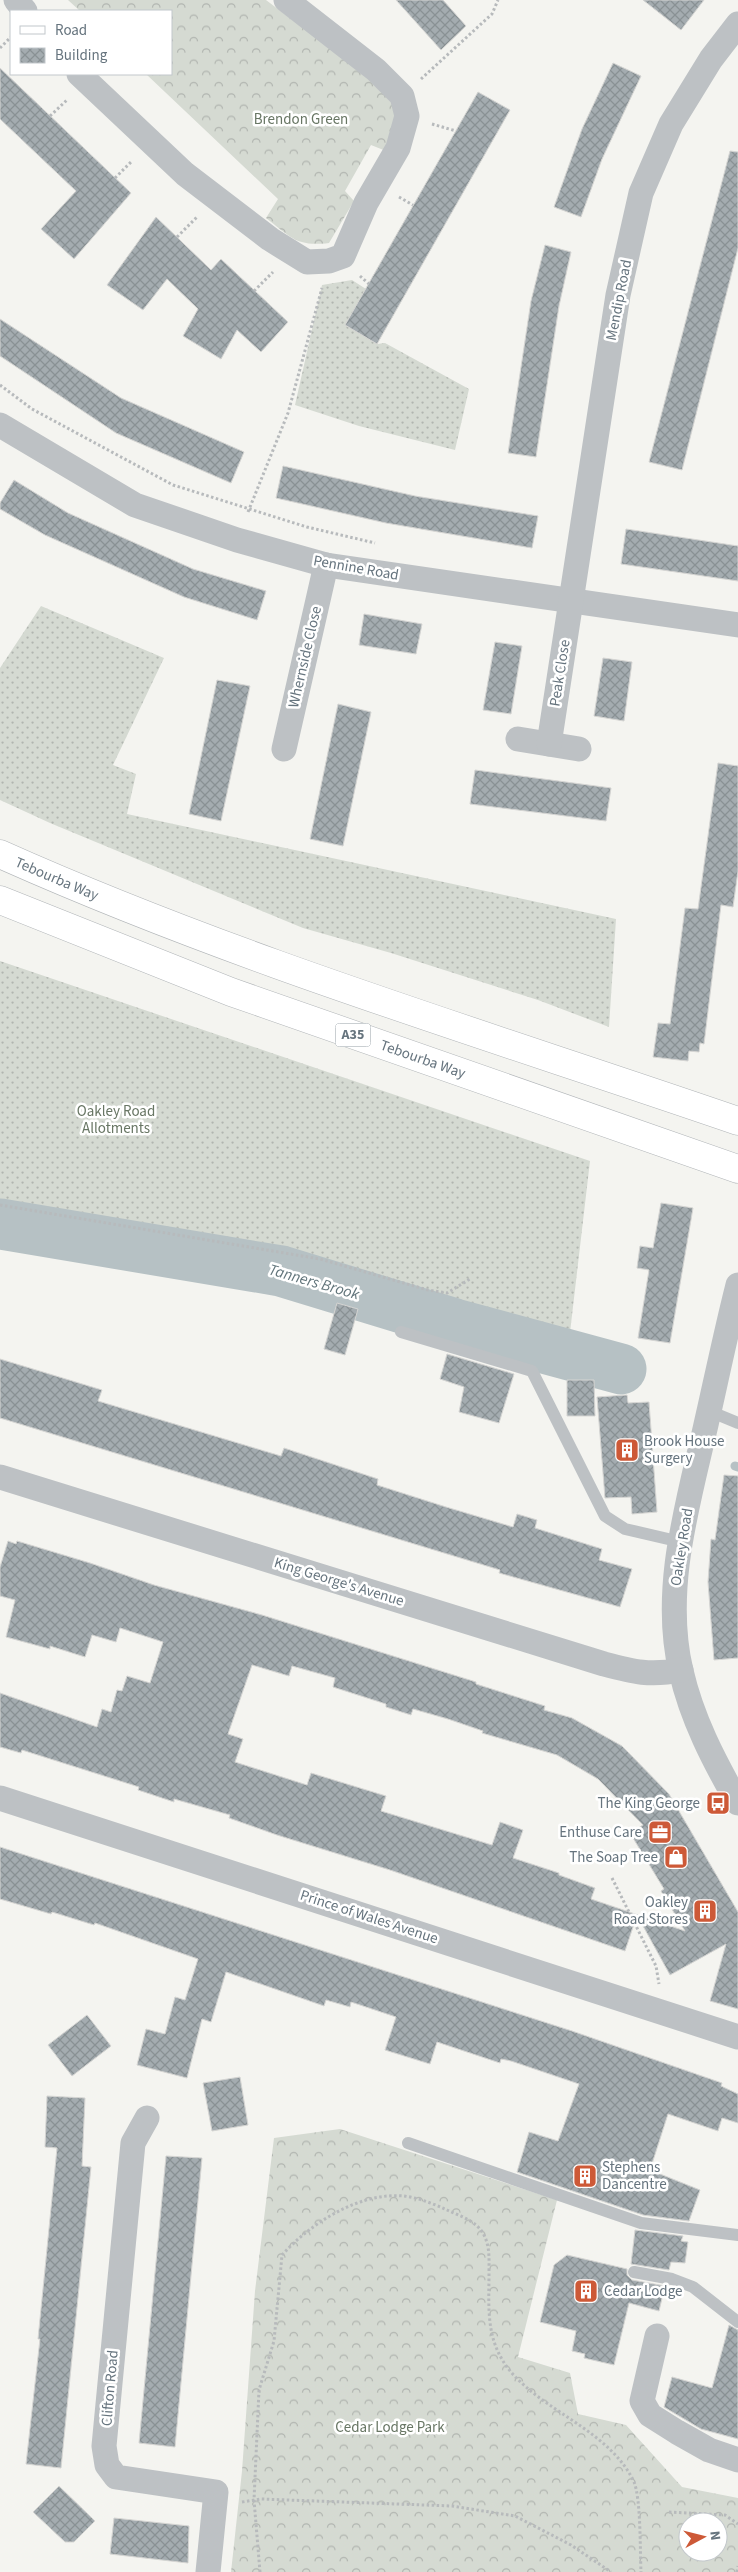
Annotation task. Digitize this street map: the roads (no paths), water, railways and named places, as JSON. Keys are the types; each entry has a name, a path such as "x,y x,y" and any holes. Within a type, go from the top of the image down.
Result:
{"main road":[{"name":"Tebourba Way","path":"0,854 82,890 220,945 738,1121"},
{"name":"Tebourba Way","path":"0,900 231,992 738,1169"}],"street":[{"path":"16,0 24,10"},
{"path":"80,75 185,174 270,239 307,262 329,261 343,256 366,203 398,148 407,116 402,96 376,70 286,0"},
{"name":"Mendip Road","path":"571,601 618,295 641,193 671,124 711,60 738,24"},
{"name":"Pennine Road","path":"0,425 135,505 237,540 326,565 738,625"},
{"name":"Whernside Close","path":"284,749 326,565"},
{"name":"Peak Close","path":"549,744 571,601"},
{"path":"518,739 579,749"},
{"name":"Oakley Road","path":"738,1285 681,1542 675,1590 675,1618 681,1670 698,1724 738,1803"},
{"name":"King George's Avenue","path":"0,1477 628,1671 652,1674 681,1670"},
{"name":"Prince of Wales Avenue","path":"0,1798 738,2037"},
{"name":"Clifton Road","path":"146,2118 133,2143 104,2446 107,2466 116,2477 216,2492 208,2572"},
{"path":"657,2336 642,2402 650,2416 709,2450 738,2460"}],"lane":[{"path":"401,1332 532,1371 605,1516 625,1529 681,1542"},
{"path":"709,1411 738,1423"},
{"path":"408,2143 641,2223 738,2236"},
{"path":"634,2272 672,2279 693,2287 738,2322"}],"waterway":[{"name":"Tanners Brook","path":"0,1224 281,1271 455,1324 621,1369"}],"place":[{"name":"Brook House Surgery","path":"627,1450"},
{"name":"The King George","path":"718,1803"},
{"name":"Enthuse Care","path":"660,1832"},
{"name":"The Soap Tree","path":"676,1857"},
{"name":"Oakley Road Stores","path":"705,1911"},
{"name":"Stephens Dancentre","path":"585,2176"},
{"name":"Cedar Lodge","path":"586,2291"}],"park label":[{"name":"Brendon Green","path":"301,119"},
{"name":"Oakley Road Allotments","path":"116,1120"},
{"name":"Cedar Lodge Park","path":"390,2427"}]}
